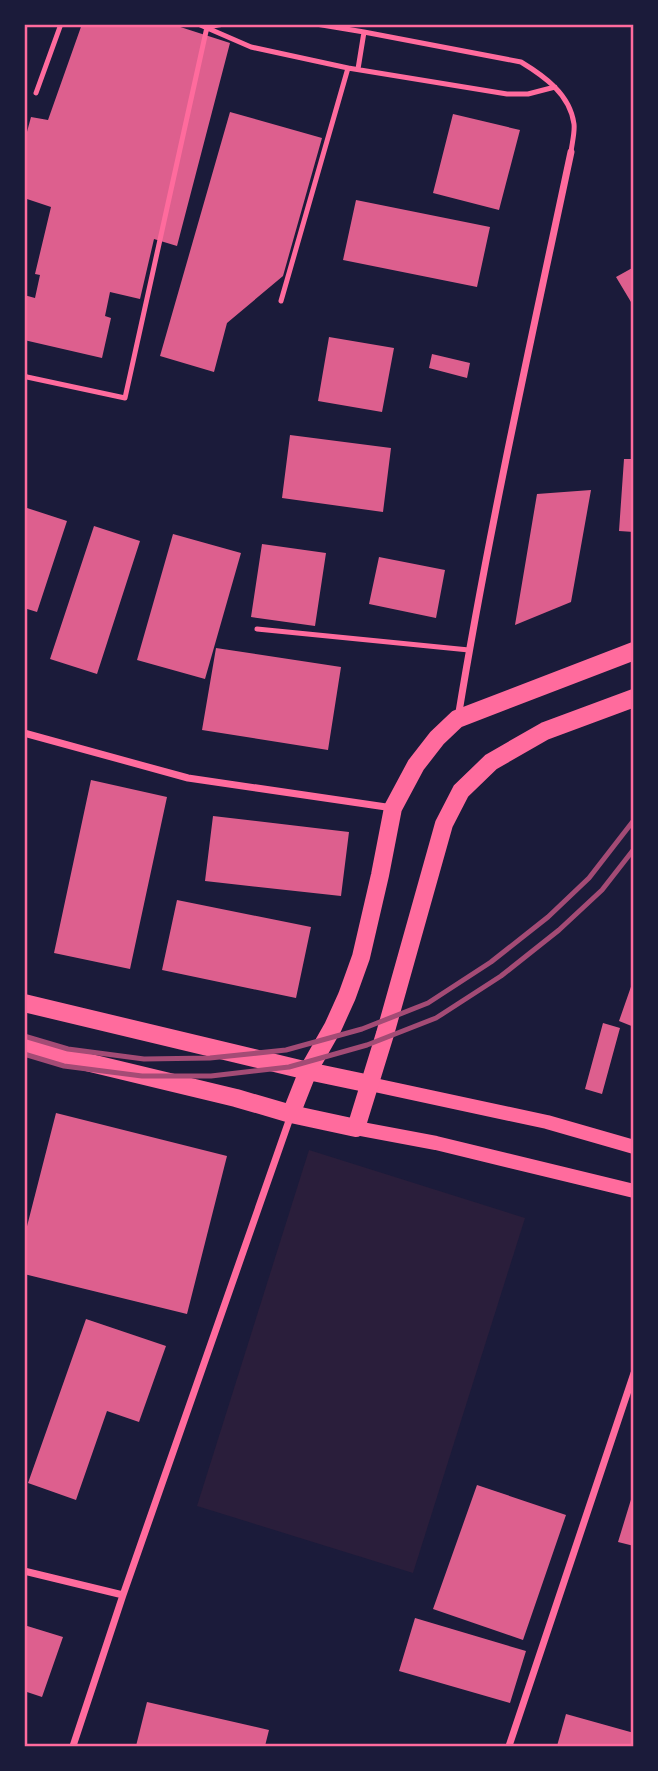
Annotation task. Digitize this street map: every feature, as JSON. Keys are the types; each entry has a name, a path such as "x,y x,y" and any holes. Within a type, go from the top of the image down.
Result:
{"main road":[{"path":"291,1114 308,1071 347,996 361,957 393,808 416,765 457,719 634,651"},
{"path":"356,1128 444,824 461,791 491,762 545,731 634,698"},
{"path":"24,1003 308,1071 547,1122 634,1147"},
{"path":"24,1047 291,1114 436,1143 634,1191"}],"street":[{"path":"457,719 497,502 571,152"},
{"path":"24,733 188,778 393,808"},
{"path":"73,1746 291,1114"},
{"path":"509,1746 634,1373"},
{"path":"24,1572 124,1595"}],"lane":[{"path":"36,93 61,24"},
{"path":"198,24 251,47 348,68 507,94 528,94 555,87"},
{"path":"207,27 224,24"},
{"path":"316,24 521,62 555,87 570,108 574,126 571,152"},
{"path":"24,375 125,398 207,27"},
{"path":"358,69 364,32"},
{"path":"281,300 348,68"},
{"path":"257,629 469,650"}],"shaded area":[{"path":"309,1150 525,1218 413,1573 197,1506"}],"building":[{"path":"82,24 171,24 230,43 177,246 154,239 140,299 110,292 105,316 111,318 102,358 24,340 24,295 35,298 40,275 35,274 51,207 24,198 27,177 24,177 24,143 31,117 48,120"},
{"path":"230,112 322,138 283,276 227,323 214,372 160,356"},
{"path":"453,114 520,130 499,210 433,193"},
{"path":"356,200 490,227 477,287 343,260"},
{"path":"634,267 634,307 616,277"},
{"path":"329,337 394,348 382,412 318,401"},
{"path":"432,354 470,363 467,378 429,368"},
{"path":"290,435 391,448 383,512 282,498"},
{"path":"624,459 634,459 634,532 619,531"},
{"path":"591,490 571,602 515,625 537,494"},
{"path":"24,507 67,521 37,612 24,608"},
{"path":"94,526 140,541 97,674 50,659"},
{"path":"173,534 241,553 205,679 137,660"},
{"path":"262,544 326,553 315,626 251,617"},
{"path":"379,557 445,570 436,618 369,604"},
{"path":"216,648 341,667 328,750 202,730"},
{"path":"91,780 167,797 130,969 54,953"},
{"path":"213,816 349,832 341,896 205,881"},
{"path":"177,900 311,927 296,998 162,970"},
{"path":"634,982 634,1027 619,1021"},
{"path":"603,1023 620,1028 602,1094 585,1089"},
{"path":"56,1113 227,1156 187,1314 24,1274 24,1238"},
{"path":"86,1319 166,1346 139,1422 107,1411 76,1500 28,1483"},
{"path":"477,1485 566,1515 523,1640 433,1609"},
{"path":"634,1493 634,1546 618,1542"},
{"path":"415,1618 526,1651 510,1703 399,1671"},
{"path":"24,1625 63,1637 42,1697 24,1691"},
{"path":"147,1702 269,1730 265,1746 136,1746"},
{"path":"566,1714 634,1733 634,1746 557,1746"}],"railway":[{"path":"24,1036 68,1049 144,1059 210,1058 286,1050 362,1029 428,1003 491,962 548,917 589,878 634,820"},
{"path":"24,1054 64,1066 142,1076 211,1076 289,1067 367,1045 436,1018 501,976 559,930 602,890 634,849"}]}
